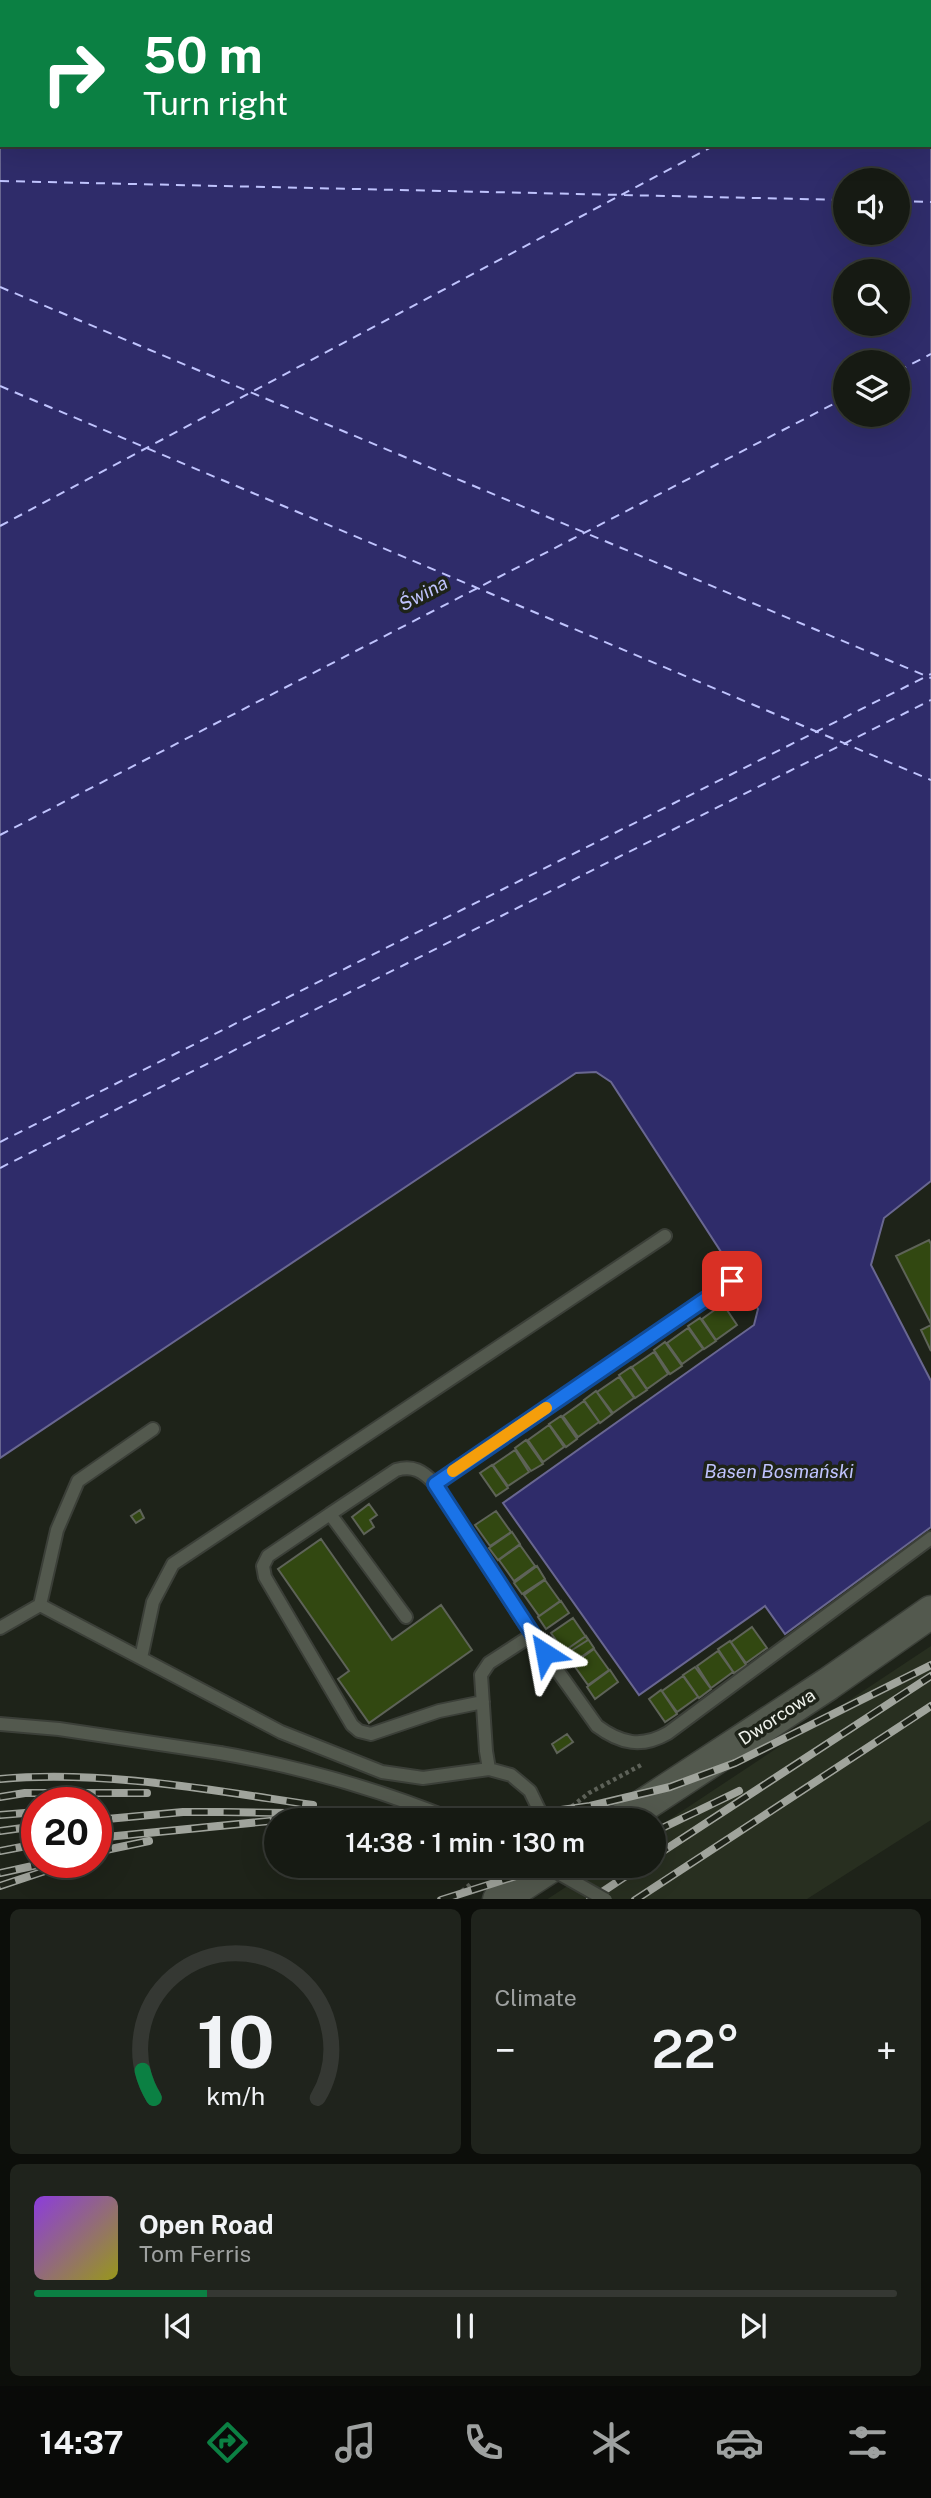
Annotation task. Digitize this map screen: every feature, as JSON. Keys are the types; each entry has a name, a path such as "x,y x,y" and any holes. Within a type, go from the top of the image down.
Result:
{"street":[{"name":"Dworcowa","path":"639,1808 828,1684 931,1612"},
{"path":"499,1899 532,1878"}],"lane":[{"path":"141,1658 153,1602 173,1564 665,1236"},
{"path":"435,1484 732,1281"},
{"path":"0,1628 40,1605 57,1530 78,1481 153,1429"},
{"path":"483,1702 439,1711 371,1734 359,1731 352,1725 265,1577 263,1566 268,1556 396,1470 415,1469 425,1473 435,1484 532,1635 597,1726 612,1737 629,1742 656,1740 931,1538"},
{"path":"330,1514 406,1617"},
{"path":"40,1605 281,1732 383,1772 423,1778 489,1769 510,1775 530,1791 538,1808"},
{"path":"489,1769 481,1675 489,1663 532,1635"},
{"path":"0,1724 59,1729 220,1753 322,1774 425,1808"},
{"path":"568,1878 606,1899"}],"path":[{"path":"570,1808 589,1793"}],"shaded area":[{"path":"931,1646 931,1820 807,1899 548,1899 580,1878 666,1878 666,1822"}],"water":[{"path":"0,147 931,147 931,1181 884,1218 871,1265 931,1381 931,1527 785,1634 765,1606 639,1695 503,1503 754,1325 758,1309 611,1082 596,1072 576,1073 0,1458"}],"building":[{"path":"929,1240 931,1244 931,1324 896,1256"},
{"path":"723,1304 737,1325 716,1340 702,1319"},
{"path":"700,1318 716,1341 704,1349 688,1326"},
{"path":"931,1325 931,1351 921,1330"},
{"path":"688,1328 703,1349 682,1364 667,1343"},
{"path":"665,1342 682,1366 670,1374 654,1350"},
{"path":"654,1352 668,1374 647,1389 632,1367"},
{"path":"631,1367 647,1390 635,1398 619,1375"},
{"path":"619,1377 634,1398 613,1413 597,1392"},
{"path":"596,1391 612,1414 600,1423 584,1400"},
{"path":"584,1401 599,1422 578,1437 563,1416"},
{"path":"561,1416 577,1439 566,1447 549,1424"},
{"path":"549,1425 564,1447 543,1462 528,1440"},
{"path":"526,1440 543,1464 531,1471 515,1448"},
{"path":"515,1450 529,1472 508,1486 493,1465"},
{"path":"492,1465 508,1488 496,1496 480,1473"},
{"path":"369,1504 377,1515 370,1520 374,1527 364,1534 352,1517"},
{"path":"140,1510 144,1518 136,1523 131,1516"},
{"path":"496,1511 511,1532 490,1546 475,1525"},
{"path":"512,1532 520,1544 498,1560 489,1548"},
{"path":"321,1539 392,1640 441,1605 472,1650 369,1723 338,1679 349,1671 278,1569"},
{"path":"520,1545 535,1566 514,1581 499,1560"},
{"path":"537,1566 545,1579 522,1594 514,1583"},
{"path":"545,1580 560,1601 539,1616 524,1595"},
{"path":"561,1601 569,1613 546,1629 538,1617"},
{"path":"573,1618 588,1640 566,1654 551,1633"},
{"path":"752,1627 767,1648 746,1663 731,1642"},
{"path":"586,1636 594,1648 571,1664 563,1652"},
{"path":"730,1641 746,1665 734,1673 718,1649"},
{"path":"594,1649 609,1670 588,1685 573,1664"},
{"path":"718,1651 733,1672 711,1688 697,1666"},
{"path":"695,1667 711,1689 699,1698 683,1675"},
{"path":"610,1670 618,1682 595,1699 587,1687"},
{"path":"683,1676 698,1697 677,1712 662,1691"},
{"path":"661,1690 677,1714 665,1722 649,1699"},
{"path":"567,1734 573,1742 557,1753 552,1744"}],"ferry route":[{"path":"0,526 711,147"},
{"path":"0,181 833,200"},
{"path":"910,201 931,202"},
{"path":"0,287 931,678"},
{"path":"910,365 931,354"},
{"path":"0,386 931,780"},
{"path":"0,835 833,404"},
{"path":"0,1142 931,674"},
{"path":"0,1168 931,700"}],"railway":[{"path":"112,1819 183,1812 488,1816 525,1815 590,1806 670,1787 735,1763 931,1665"},
{"path":"666,1849 931,1676"},
{"path":"637,1899 931,1706"},
{"path":"0,1779 118,1779 313,1805"},
{"path":"666,1826 739,1791"},
{"path":"0,1797 25,1793 147,1793"},
{"path":"0,1815 21,1813"},
{"path":"112,1836 264,1822"},
{"path":"0,1831 21,1828"},
{"path":"112,1849 149,1841"},
{"path":"0,1851 21,1847"},
{"path":"0,1873 21,1868"},
{"path":"0,1886 24,1878"},
{"path":"444,1899 510,1878"},
{"path":"592,1899 623,1878"}],"slow traffic":[{"path":"453,1471 546,1408"}],"route":[{"path":"545,1653 435,1484 732,1281"}],"water label":[{"name":"Świna","path":"423,593"},
{"name":"Basen Bosmański","path":"779,1471"}]}
